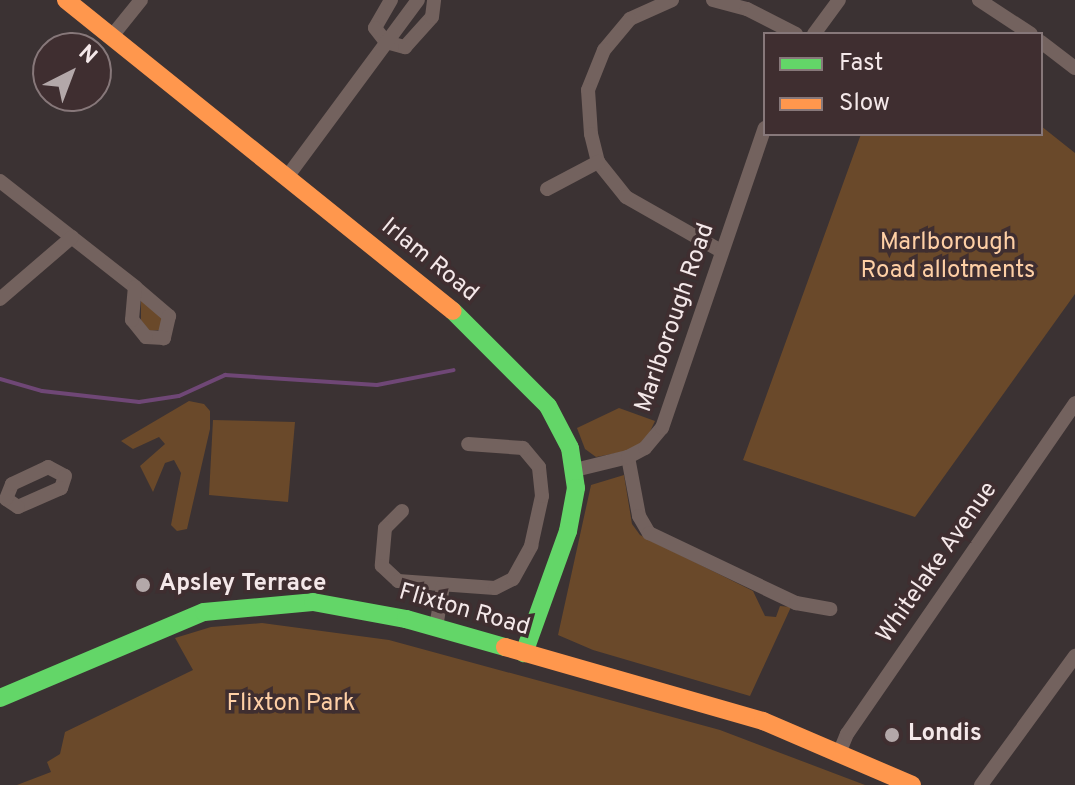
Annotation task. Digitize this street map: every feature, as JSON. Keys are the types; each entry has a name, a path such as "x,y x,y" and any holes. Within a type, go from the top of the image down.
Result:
{"main road":[{"name":"Irlam Road","path":"66,0 107,32"},
{"name":"Irlam Road","path":"112,36 287,177 524,376 561,428 575,470 568,531 524,653"},
{"name":"Flixton Road","path":"2,693 155,629 231,607 313,602 363,608 436,627 763,721 840,751 912,785"}],"street":[{"path":"112,36 141,0"},
{"path":"391,0 375,28 386,42 396,47 412,44 432,17 434,0"},
{"path":"287,177 418,0"},
{"path":"672,0 630,19 594,69 587,110 598,162 641,208 721,251"},
{"path":"713,0 747,9 792,32"},
{"path":"815,32 839,0"},
{"path":"979,0 1028,32"},
{"path":"1043,43 1075,67"},
{"name":"Marlborough Road","path":"575,470 628,457 645,448 662,428 763,134"},
{"path":"547,189 598,162"},
{"path":"0,181 135,287"},
{"path":"0,299 72,237"},
{"name":"Whitelake Avenue","path":"840,751 847,734 1075,403"},
{"path":"402,511 385,528 386,573 398,581 495,588 513,579 531,546 542,496 539,467 523,448 468,444"},
{"path":"628,457 639,516 649,533 796,603 830,609"},
{"path":"436,627 443,586"},
{"path":"981,785 1075,656"}],"green space":[{"name":"Marlborough Road allotments","path":"1043,128 1075,153 1075,294 915,517 743,460 860,136 1043,136"},
{"path":"141,299 164,318 160,330 149,331 141,320"},
{"path":"189,401 204,404 210,411 210,429 187,529 177,531 171,525 181,473 174,460 165,463 153,492 140,466 165,444 159,437 133,449 121,441"},
{"path":"619,408 655,421 647,438 633,450 596,457 585,449 577,428"},
{"path":"213,420 295,422 288,502 209,495"},
{"path":"624,475 632,524 640,535 753,591 765,616 776,617 780,606 791,607 750,696 593,650 558,635 591,485"},
{"name":"Flixton Park","path":"262,623 389,640 720,730 865,785 17,785 51,772 47,762 60,754 65,732 193,670 175,638 211,627"}],"waterway":[{"path":"0,379 42,391 139,402 179,396 225,375 377,385 454,370"}],"traffic: fast":[{"path":"453,311 548,406 570,448 576,488 568,531 524,653"},
{"path":"0,698 204,612 313,602 406,619 505,647"}],"traffic: slow":[{"path":"66,0 453,311"},
{"path":"505,647 763,721 912,785"}],"place":[{"name":"Apsley Terrace","path":"143,585"},
{"name":"Londis","path":"892,735"}]}
